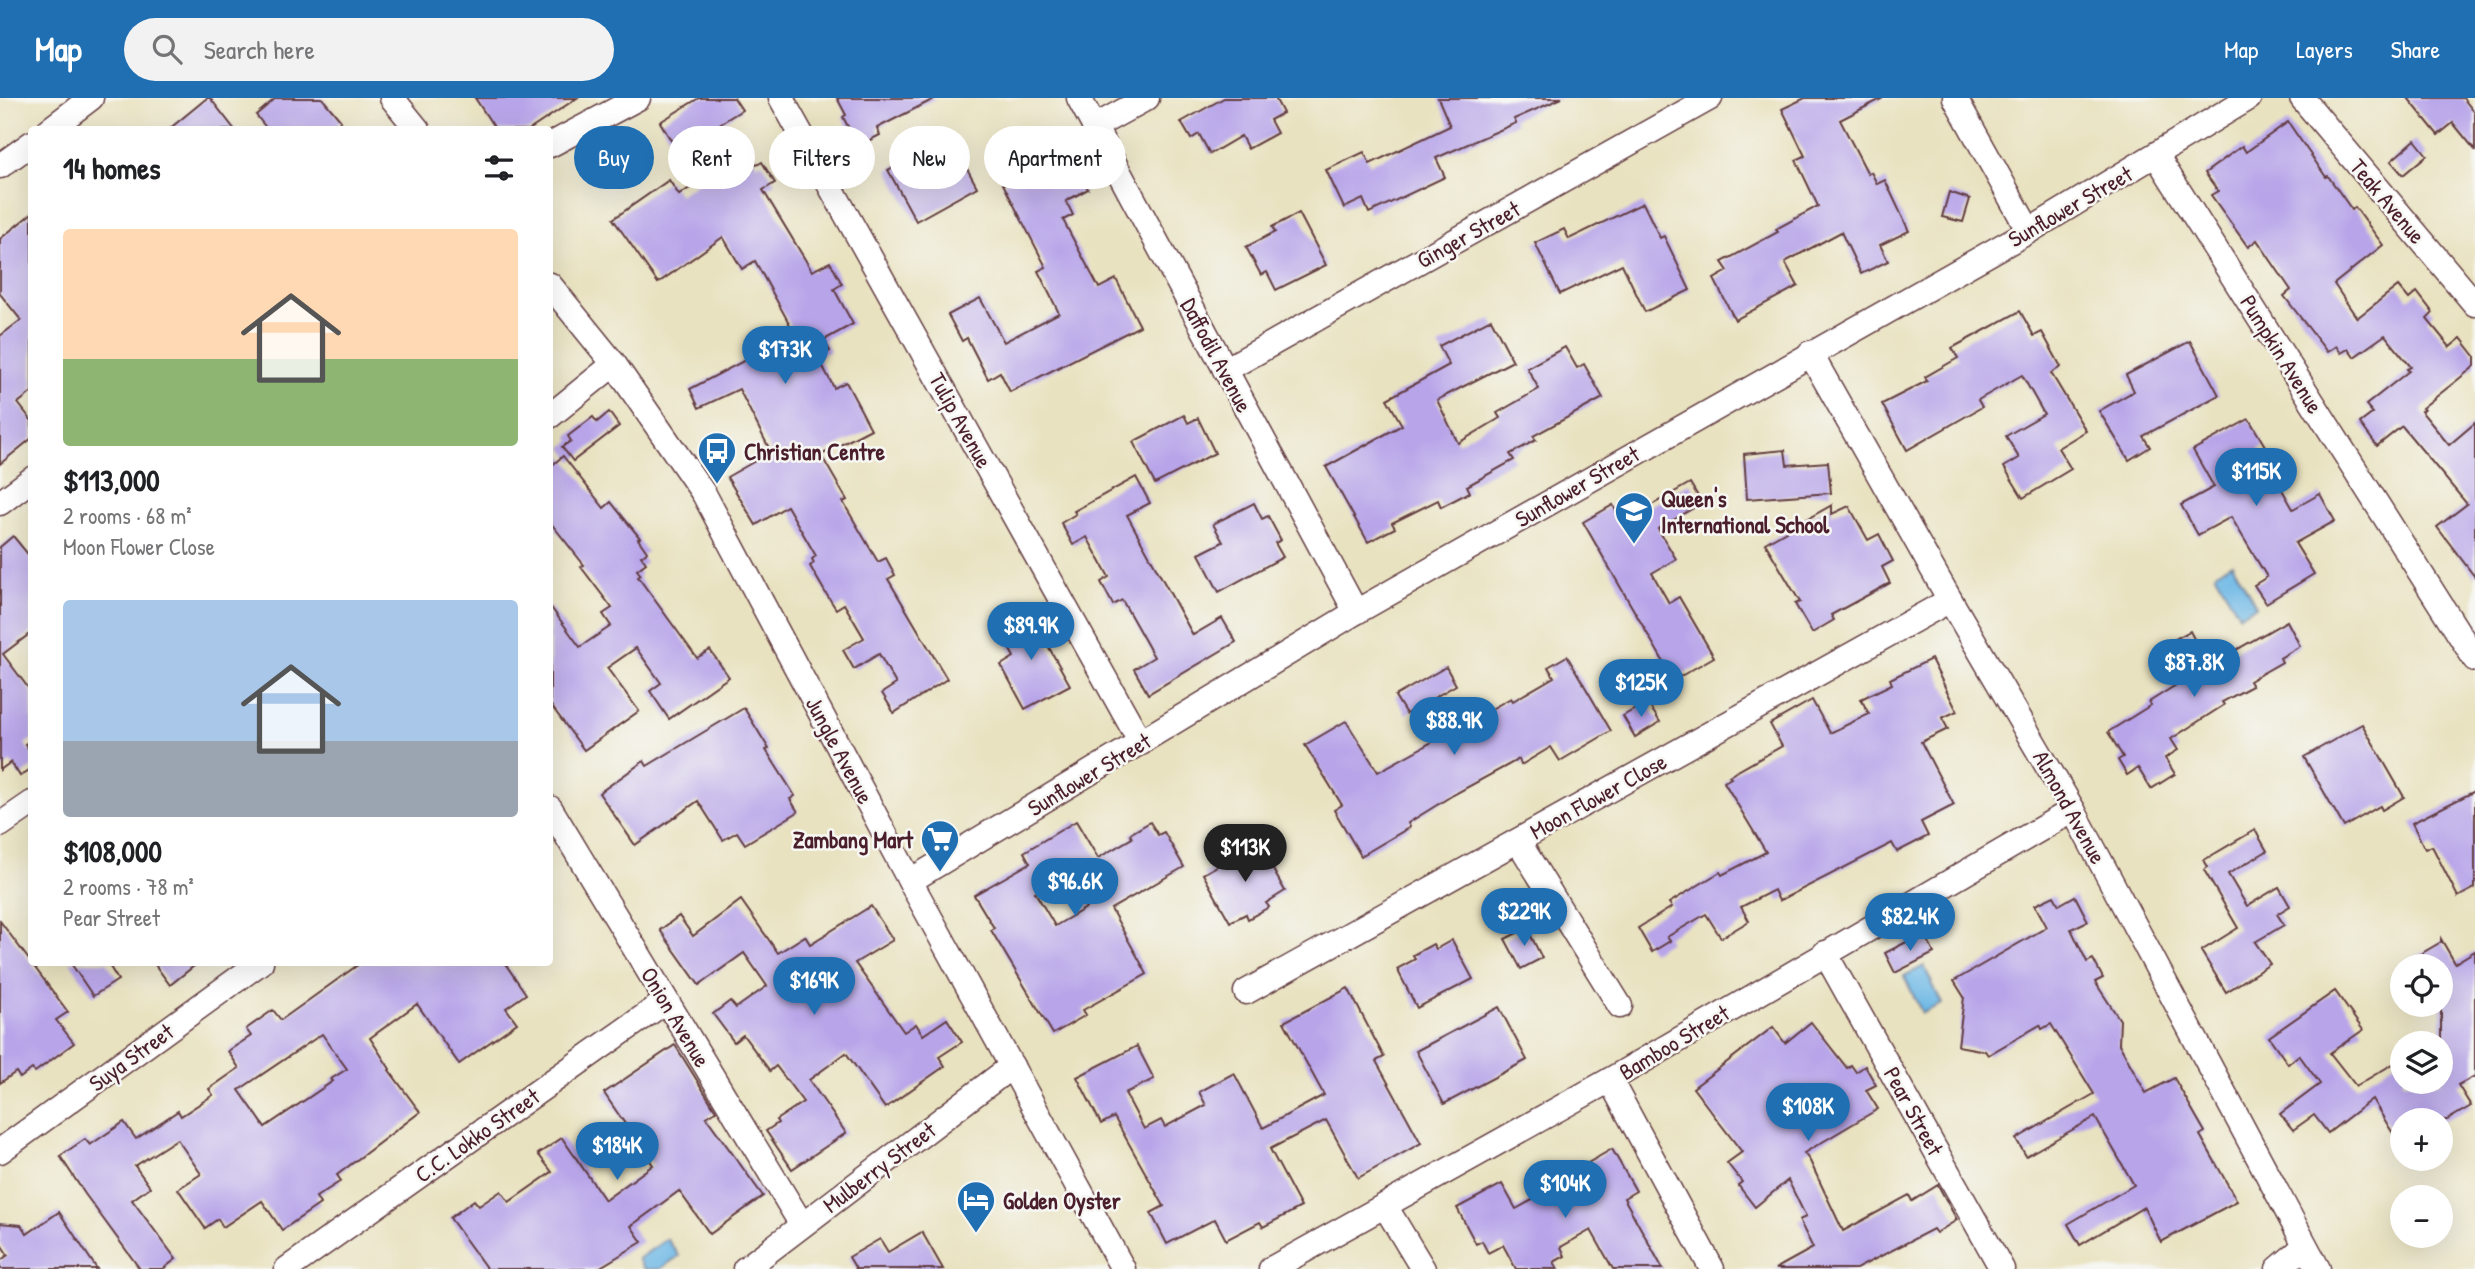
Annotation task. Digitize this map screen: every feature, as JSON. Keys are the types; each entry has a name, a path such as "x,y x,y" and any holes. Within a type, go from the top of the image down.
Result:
{"street":[{"path":"54,126 92,98"},
{"path":"392,98 415,126"},
{"path":"553,143 638,98"},
{"name":"Tulip Avenue","path":"781,98 1141,743"},
{"name":"Daffodil Avenue","path":"1079,98 1093,126"},
{"path":"1096,126 1147,98"},
{"name":"Ginger Street","path":"1225,370 1710,98"},
{"path":"1955,98 2029,231"},
{"name":"Sunflower Street","path":"910,881 1356,612 2029,231 2249,98"},
{"name":"Teak Avenue","path":"2302,98 2475,304"},
{"path":"0,166 28,146"},
{"name":"Pumpkin Avenue","path":"2156,155 2475,659"},
{"name":"Daffodil Avenue","path":"1126,186 1356,612"},
{"name":"Jungle Avenue","path":"553,289 614,364 704,494 910,881 1123,1269"},
{"name":"Almond Avenue","path":"1810,353 2073,810 2318,1269"},
{"path":"553,414 614,364"},
{"path":"0,503 28,482"},
{"name":"Moon Flower Close","path":"1246,992 1950,600"},
{"path":"0,825 28,806"},
{"name":"Bamboo Street","path":"1271,1269 1610,1080 2073,810"},
{"name":"Onion Avenue","path":"553,813 802,1225"},
{"path":"1518,841 1620,1006"},
{"name":"Pear Street","path":"1825,953 2002,1269"},
{"name":"Suya Street","path":"0,1151 255,966"},
{"name":"C.C. Lokko Street","path":"287,1269 666,1001"},
{"name":"Mulberry Street","path":"745,1269 770,1262 802,1225 1012,1066"},
{"path":"1610,1080 1712,1269"},
{"path":"1385,1206 1423,1269"},
{"path":"2278,1269 2305,1246"}],"water":[{"path":"2232,563 2256,606 2239,615 2215,573"},
{"path":"1924,966 1942,1004 1922,1013 1904,976"},
{"path":"667,1239 679,1256 660,1269 644,1269 638,1259"}],"building":[{"path":"210,98 232,126 173,126"},
{"path":"276,98 322,98 341,121 335,126 265,126 256,115"},
{"path":"475,98 577,98 535,126 493,126"},
{"path":"699,98 734,98 742,110 716,126 668,126 668,135 660,122"},
{"path":"837,98 936,98 877,128 880,135 875,138 875,126 848,126 843,117 846,115"},
{"path":"1224,98 1275,98 1283,113 1270,120 1277,133 1248,149 1241,136 1210,154 1199,134 1191,139 1181,122"},
{"path":"1438,98 1562,98 1514,119 1516,123 1436,158 1445,177 1369,213 1363,199 1344,208 1326,170 1364,152 1370,164 1450,126"},
{"path":"1805,98 1883,98 1840,120 1868,174 1871,172 1877,184 1885,180 1909,231 1880,245 1888,261 1861,274 1841,232 1785,262 1798,286 1735,320 1714,279 1728,271 1722,262 1778,232 1776,229 1818,206 1796,160 1805,156 1782,109"},
{"path":"2408,98 2463,98 2475,113 2475,150 2453,123 2438,135"},
{"path":"2288,122 2326,177 2328,176 2352,210 2355,207 2383,245 2334,284 2357,318 2398,286 2409,299 2417,292 2433,313 2427,319 2450,347 2461,338 2475,356 2475,366 2421,411 2449,445 2475,423 2475,577 2437,527 2467,504 2402,426 2377,446 2360,423 2373,413 2366,405 2411,367 2385,335 2354,357 2348,349 2341,353 2336,346 2327,352 2284,296 2291,290 2257,240 2248,247 2211,195 2218,191 2205,173 2242,146 2246,152"},
{"path":"2415,140 2427,155 2403,175 2391,161"},
{"path":"755,162 757,165 762,162 769,173 769,186 763,190 812,271 830,262 842,284 834,289 853,324 824,340 830,351 818,357 834,388 846,382 871,429 821,455 847,500 843,502 878,562 886,558 895,575 888,579 947,679 894,713 882,693 896,684 879,654 854,669 843,650 864,638 844,604 836,609 825,592 810,566 816,556 787,506 756,525 727,477 771,452 739,389 699,408 690,389 795,334 755,261 742,269 723,237 658,283 613,219 668,181 668,189 675,189 679,195 688,189 755,189"},
{"path":"970,174 977,187 916,221 898,189 970,189"},
{"path":"1006,189 1088,189 1066,201 1073,215 1063,220 1099,288 1116,279 1140,326 1010,392 1000,372 988,379 967,338 962,341 948,315 980,298 1004,342 1059,313 1038,271 1046,267"},
{"path":"1949,192 1970,199 1963,222 1942,217"},
{"path":"1643,203 1660,238 1664,236 1690,290 1645,312 1622,264 1560,294 1535,243 1564,229 1569,239"},
{"path":"1299,213 1326,265 1276,290 1267,272 1261,275 1246,247 1275,232 1272,227"},
{"path":"28,216 28,395 18,403 28,416 28,441 0,464 0,336 21,320 0,294 0,239"},
{"path":"2020,311 2034,336 2042,332 2061,367 2051,373 2086,431 2058,448 2071,469 2023,498 2004,467 2019,458 2006,436 2044,414 2022,375 1978,400 1982,407 1907,450 1882,404 1927,381 1925,377 1958,358 1952,348"},
{"path":"1491,319 1513,361 1437,400 1458,443 1500,418 1497,413 1539,389 1527,368 1565,347 1577,368 1584,364 1603,398 1533,436 1536,440 1510,454 1514,460 1467,486 1470,492 1441,507 1438,500 1392,523 1395,528 1368,542 1326,467 1402,425 1387,399 1449,365 1439,346"},
{"path":"2190,341 2219,395 2143,436 2150,447 2129,460 2099,411 2134,391 2126,375"},
{"path":"609,412 619,426 573,461 562,447 571,441 568,436 593,417 597,422"},
{"path":"1184,415 1188,423 1198,418 1215,453 1155,484 1133,442"},
{"path":"2249,419 2265,446 2259,449 2293,509 2320,494 2335,521 2295,543 2314,574 2266,603 2254,585 2267,577 2231,517 2198,535 2181,505 2214,487 2193,450"},
{"path":"1785,450 1787,465 1828,462 1831,493 1747,499 1744,454"},
{"path":"563,456 604,508 611,502 640,538 638,539 647,552 641,556 646,563 637,570 641,575 638,577 697,658 710,650 729,677 669,719 650,691 661,683 636,648 607,668 639,711 584,750 553,708 553,610 580,647 611,626 603,614 612,608 581,567 584,565 553,526 553,464"},
{"path":"1136,477 1150,503 1127,515 1193,635 1222,618 1236,642 1148,694 1134,669 1154,657 1122,600 1113,605 1101,582 1109,577 1087,537 1073,545 1061,523 1076,514 1074,511"},
{"path":"1690,483 1702,503 1658,529 1676,559 1652,573 1669,603 1679,597 1714,657 1674,680 1583,522 1613,505 1622,522"},
{"path":"1254,503 1262,519 1268,516 1281,540 1275,543 1283,557 1219,592 1199,554 1223,542 1213,524"},
{"path":"1832,505 1832,514 1849,506 1868,540 1879,534 1893,561 1882,567 1890,583 1831,615 1834,620 1812,633 1795,604 1800,602 1765,543"},
{"path":"13,536 28,554 28,635 3,654 28,688 28,742 25,744 28,748 28,771 20,776 11,762 0,770 0,547"},
{"path":"1028,610 1070,685 1025,709 1001,665 1014,657 997,627"},
{"path":"2287,621 2300,646 2280,658 2282,662 2249,681 2252,686 2222,702 2224,705 2171,739 2178,750 2165,758 2175,774 2151,789 2138,768 2127,775 2118,760 2123,757 2108,732 2184,680 2166,644 2190,631 2208,666"},
{"path":"1567,656 1611,731 1560,761 1551,747 1521,765 1519,759 1453,795 1408,823 1410,827 1361,856 1334,810 1342,805 1305,745 1346,721 1378,772 1554,677 1548,667"},
{"path":"1931,659 1957,711 1942,718 1948,729 1921,742 1954,805 1921,822 1928,836 1897,852 1892,843 1779,901 1774,890 1741,907 1749,921 1721,938 1706,914 1667,937 1670,941 1652,952 1638,928 1672,907 1669,903 1720,872 1722,875 1766,852 1724,782 1731,778 1729,776 1782,746 1770,724 1812,700 1830,733 1869,714 1861,699 1892,684 1890,679"},
{"path":"1446,667 1456,685 1406,714 1395,696"},
{"path":"1647,702 1660,722 1635,737 1623,716"},
{"path":"744,708 795,796 790,799 798,812 745,844 737,832 723,840 698,801 635,845 599,793 644,761 647,766"},
{"path":"2362,724 2404,797 2382,810 2380,806 2344,827 2304,757"},
{"path":"2475,791 2475,888 2458,897 2432,846 2425,849 2412,823"},
{"path":"1076,821 1098,858 1132,838 1130,834 1150,822 1158,835 1164,832 1184,867 1111,909 1147,974 1083,1010 1086,1015 1053,1034 991,930 994,928 974,895 1030,863 1024,852","holes":["1066,873 1086,908 1055,926 1035,892"]},
{"path":"2255,830 2267,851 2228,874 2247,906 2279,887 2290,906 2277,914 2284,925 2255,942 2270,964 2226,992 2201,951 2238,928 2204,870 2208,867 2204,860"},
{"path":"1258,843 1285,891 1266,903 1269,907 1248,919 1246,914 1230,922 1203,874"},
{"path":"2054,896 2059,905 2075,896 2088,921 2071,929 2087,962 2093,959 2103,978 2095,982 2120,1020 2119,1044 2146,1093 2174,1078 2205,1132 2200,1135 2237,1201 2161,1242 2144,1207 2080,1245 2068,1224 2134,1185 2095,1117 2026,1156 2016,1139 2094,1094 2051,1024 2042,1029 2040,1025 1988,1055 1985,1051 1958,1046 1964,997 1954,981 2047,927 2035,905"},
{"path":"741,900 778,953 805,936 810,944 871,906 893,940 855,963 904,1032 916,1024 923,1035 947,1019 962,1042 939,1057 945,1066 885,1108 846,1053 809,1080 846,1133 792,1169 766,1131 778,1123 776,1120 803,1102 776,1066 770,1071 743,1035 734,1042 713,1014 730,1001 736,1008 767,986 744,953 699,985 660,930 679,916 693,936"},
{"path":"0,921 28,958 28,966 34,966 68,1012 56,1020 74,1043 35,1072 32,1069 20,1078 16,1072 0,1083"},
{"path":"1527,928 1542,958 1521,969 1505,939"},
{"path":"1924,933 1934,953 1895,973 1885,953"},
{"path":"2441,939 2450,954 2420,954 2441,942"},
{"path":"1452,940 1473,979 1417,1008 1397,969 1415,959 1413,955 1433,944 1436,949"},
{"path":"2475,951 2475,1076 2458,1085 2471,1106 2453,1116 2453,1108 2390,1108 2390,1129 2372,1099 2328,1133 2314,1115 2293,1130 2280,1114 2320,1084 2299,1055 2288,1064 2269,1037 2335,991 2363,1030 2330,1053 2356,1086 2390,1066 2390,1094 2453,1094 2453,1031 2441,1031 2441,1017 2453,1017 2453,960 2455,963"},
{"path":"73,966 109,966 118,980 93,996"},
{"path":"156,966 194,966 170,985"},
{"path":"356,966 507,966 526,994 506,1008 517,1023 459,1064 417,1004 370,1038 389,1070 420,1112 337,1175 341,1181 316,1197 320,1204 282,1230 262,1201 223,1227 218,1219 205,1228 178,1189 201,1174 177,1139 135,1166 150,1187 132,1200 176,1259 163,1269 140,1269 60,1156 85,1139 90,1145 124,1122 136,1139 178,1111 181,1116 213,1095 209,1089 239,1068 228,1051 251,1036 246,1029 273,1010 281,1020","holes":["322,1034 347,1069 331,1079 333,1081 265,1127 239,1090"]},
{"path":"1348,988 1384,1057 1376,1061 1421,1143 1358,1178 1326,1120 1270,1149 1301,1207 1263,1227 1260,1222 1226,1240 1215,1219 1167,1244 1151,1213 1164,1206 1114,1117 1101,1124 1077,1077 1137,1046 1154,1079 1125,1093 1144,1129 1161,1120 1165,1127 1206,1105 1199,1092 1234,1073 1263,1128 1324,1095 1284,1022"},
{"path":"1499,1007 1527,1060 1444,1104 1416,1051"},
{"path":"1811,1022 1847,1068 1851,1065 1856,1072 1865,1066 1876,1085 1866,1090 1878,1109 1804,1153 1843,1231 1909,1195 1912,1201 1938,1185 1957,1220 1936,1233 1933,1229 1856,1269 1775,1269 1813,1248 1799,1220 1806,1217 1788,1180 1755,1207 1738,1185 1742,1182 1727,1163 1742,1152 1693,1088 1773,1027 1785,1043"},
{"path":"675,1045 716,1111 706,1117 763,1196 710,1234 679,1191 631,1226 642,1242 597,1269 487,1269 450,1218 474,1200 479,1206 501,1191 509,1202 552,1172 538,1154 562,1138 605,1200 653,1165 604,1093"},
{"path":"1612,1149 1636,1191 1624,1198 1663,1269 1613,1269 1591,1230 1561,1247 1565,1256 1554,1262 1558,1269 1516,1269 1503,1245 1488,1253 1482,1241 1476,1244 1457,1208 1502,1184 1516,1209 1552,1189 1550,1185"},
{"path":"59,1212 97,1269 0,1269 0,1261 8,1255 0,1243 0,1223 21,1225 27,1234"},
{"path":"922,1232 943,1269 856,1269 849,1257 880,1239 888,1252"}],"place":[{"name":"Christian Centre","path":"717,485"},
{"name":"Queen's International School","path":"1634,545"},
{"name":"Zambang Mart","path":"940,873"},
{"name":"Golden Oyster","path":"976,1234"}]}
